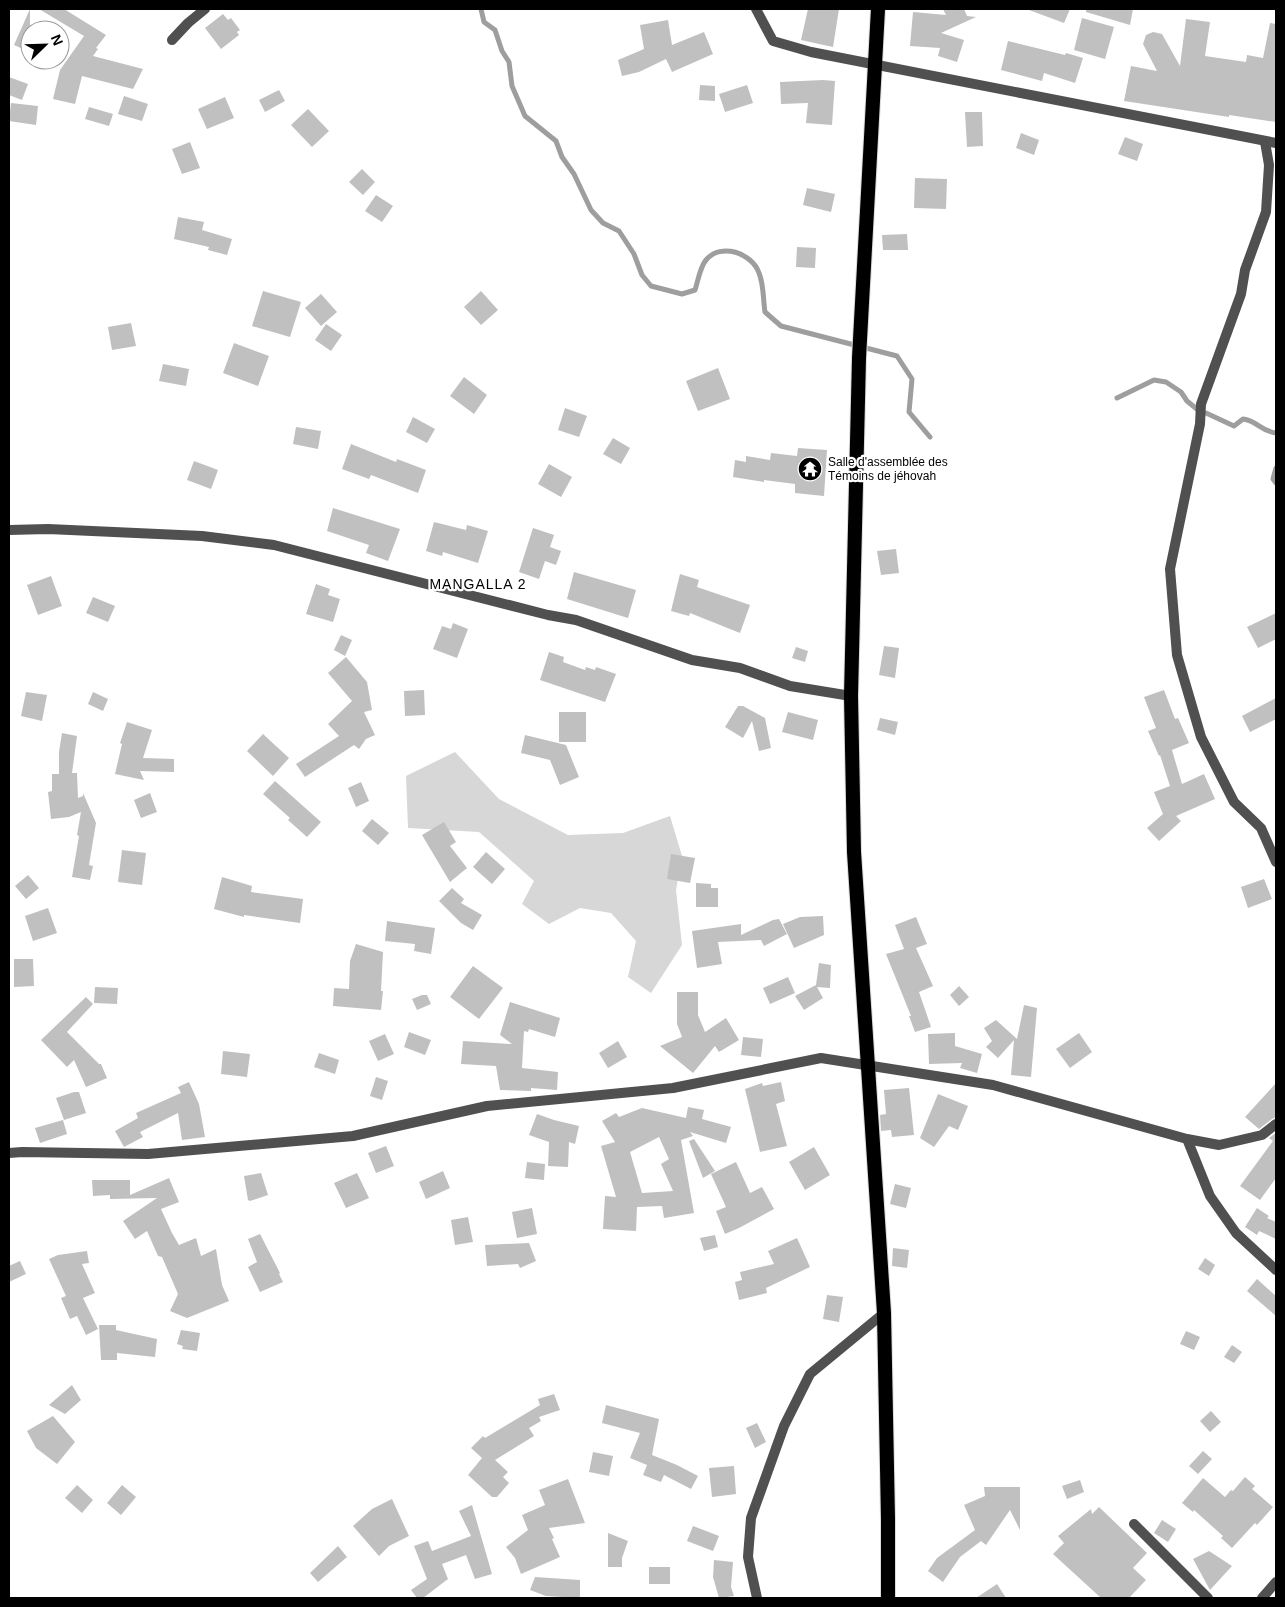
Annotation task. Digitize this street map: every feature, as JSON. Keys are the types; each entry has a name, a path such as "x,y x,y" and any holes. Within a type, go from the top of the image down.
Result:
{"highway":[{"path":"878,9 859,358 851,696 854,852 884,1312 888,1598"}],"street":[{"path":"172,40 205,9"},
{"path":"756,9 773,41 811,52 1276,143"},
{"path":"1265,142 1269,164 1266,212 1245,270 1241,294 1202,404 1200,424 1170,569 1177,655 1201,737 1234,802 1261,828 1276,862"},
{"path":"9,530 48,529 193,535 274,545 548,615 576,620 692,660 740,668 790,686 851,696"},
{"path":"9,1153 148,1154 353,1136 487,1106 673,1088 821,1058 993,1085 1187,1140 1219,1145 1262,1135 1276,1124"},
{"path":"1187,1140 1210,1196 1236,1232 1276,1270"},
{"path":"758,1598 748,1557 751,1518 784,1426 810,1374 884,1312"},
{"path":"1134,1524 1208,1598"},
{"path":"1262,1598 1276,1582"}],"shaded area":[{"path":"455,752 499,799 568,835 623,833 670,816 682,856 676,890 682,945 651,993 628,977 636,941 611,913 580,908 549,924 522,904 534,881 479,832 408,828 406,776"}],"building":[{"path":"30,9 30,20 25,20"},
{"path":"39,9 64,9 106,35 96,48 98,49 93,56 143,69 133,89 82,76 75,104 53,99 60,70 70,70 70,56 84,36 70,28 70,20 57,20"},
{"path":"808,9 839,9 833,47 801,40"},
{"path":"943,9 964,9 967,16 976,17 941,33 964,40 957,62 938,56 940,48 910,46 913,12 946,15"},
{"path":"1029,9 1070,9 1064,23"},
{"path":"1086,9 1133,9 1130,25 1086,12"},
{"path":"223,14 228,20 231,18 240,30 237,32 239,35 221,49 205,28"},
{"path":"1082,18 1114,27 1105,59 1074,50"},
{"path":"1186,19 1210,22 1205,56 1246,62 1247,55 1263,58 1270,23 1276,24 1276,122 1124,101 1131,66 1157,71 1143,44 1146,35 1153,32 1162,34 1180,66"},
{"path":"668,20 672,45 704,32 713,54 672,72 666,59 639,72 622,76 618,60 644,49 640,25"},
{"path":"20,32 20,48 14,45"},
{"path":"1008,41 1083,58 1075,83 1044,73 1042,81 1001,70"},
{"path":"9,77 28,84 22,100 9,95"},
{"path":"835,81 832,125 806,123 808,103 781,104 780,82"},
{"path":"700,85 715,86 715,101 699,100"},
{"path":"747,85 753,103 725,112 719,94"},
{"path":"279,90 285,101 265,112 259,100"},
{"path":"124,96 148,104 142,121 118,114"},
{"path":"225,97 234,118 207,129 198,109"},
{"path":"11,103 38,106 36,125 9,121"},
{"path":"89,107 113,114 109,126 85,119"},
{"path":"308,109 329,131 312,147 291,125"},
{"path":"965,112 982,112 983,146 967,147"},
{"path":"1021,133 1039,140 1034,155 1016,148"},
{"path":"1125,137 1143,144 1137,161 1118,154"},
{"path":"190,142 200,168 182,174 172,149"},
{"path":"362,169 375,182 363,195 349,182"},
{"path":"915,178 947,179 946,209 914,208"},
{"path":"807,188 835,194 831,212 803,205"},
{"path":"376,195 393,206 382,222 365,211"},
{"path":"178,217 204,222 202,230 232,239 227,255 208,250 209,247 174,239"},
{"path":"907,234 908,250 883,250 882,235"},
{"path":"797,247 816,248 815,268 796,267"},
{"path":"263,291 301,302 290,337 252,326"},
{"path":"481,291 498,310 481,325 464,307"},
{"path":"321,294 337,312 321,326 305,308"},
{"path":"131,323 136,346 112,350 108,327"},
{"path":"326,324 342,335 331,351 315,340"},
{"path":"234,343 269,356 258,386 223,373"},
{"path":"163,364 189,369 186,386 159,381"},
{"path":"718,368 730,399 698,411 686,381"},
{"path":"464,377 487,395 474,414 450,396"},
{"path":"565,408 587,416 579,437 558,430"},
{"path":"413,417 435,429 427,443 406,432"},
{"path":"296,427 321,431 318,449 293,444"},
{"path":"613,438 630,448 621,464 603,454"},
{"path":"351,444 396,462 397,459 426,470 418,493 371,475 369,479 342,469"},
{"path":"798,448 827,450 824,496 795,493 795,484 733,477 735,460 746,462 746,456 770,460 771,453 797,456"},
{"path":"194,461 218,470 211,489 187,480"},
{"path":"549,464 572,477 561,497 538,484"},
{"path":"333,508 400,529 388,561 366,553 369,545 327,531"},
{"path":"434,522 466,530 467,525 488,531 478,563 443,552 442,556 426,551"},
{"path":"533,528 554,535 550,547 561,551 556,565 545,561 539,579 519,572"},
{"path":"896,549 899,573 881,575 877,551"},
{"path":"574,572 636,590 628,618 567,599"},
{"path":"680,574 699,580 697,587 750,605 740,633 690,613 689,616 671,611"},
{"path":"51,576 62,606 38,615 27,585"},
{"path":"316,584 330,589 328,595 340,599 333,622 306,614"},
{"path":"93,597 115,606 108,622 86,613"},
{"path":"1276,613 1276,639 1258,648 1247,627"},
{"path":"453,623 468,629 457,658 433,649 442,626 451,629"},
{"path":"341,635 352,640 345,656 334,650"},
{"path":"884,646 899,648 895,678 879,675"},
{"path":"796,647 808,651 805,662 792,658"},
{"path":"549,652 564,657 563,662 585,670 586,667 595,670 596,667 616,674 605,702 540,680"},
{"path":"346,657 367,682 372,710 364,712 375,735 366,739 359,749 354,745 305,777 296,764 339,736 328,724 352,701 328,673"},
{"path":"424,690 425,715 405,716 404,691"},
{"path":"1164,690 1175,719 1178,718 1189,743 1172,750 1182,784 1204,774 1215,799 1176,816 1181,821 1159,841 1147,828 1163,814 1154,792 1170,786 1160,755 1148,731 1156,728 1144,697"},
{"path":"26,692 47,695 42,721 21,716"},
{"path":"93,692 108,699 103,711 88,704"},
{"path":"1276,698 1276,719 1250,732 1242,716"},
{"path":"738,706 743,706 765,718 771,748 759,751 752,721 743,738 725,727"},
{"path":"559,712 586,712 586,742 559,742"},
{"path":"788,712 818,720 813,740 782,732"},
{"path":"880,718 898,722 895,735 877,730"},
{"path":"127,722 152,730 143,758 174,759 174,772 140,771 144,780 115,774 122,744 120,743"},
{"path":"62,733 77,736 72,773 77,773 78,798 83,796 83,793 96,823 89,865 93,866 90,880 72,877 81,812 69,817 51,819 48,792 52,791 52,774 59,774 59,752"},
{"path":"263,734 289,758 273,776 247,751"},
{"path":"525,735 566,745 579,777 560,785 550,760 521,753"},
{"path":"275,781 321,822 307,837 288,820 290,818 263,794"},
{"path":"361,782 369,801 356,807 348,788"},
{"path":"150,793 157,812 141,818 134,800"},
{"path":"372,819 389,833 378,845 362,831"},
{"path":"444,822 456,842 450,846 467,868 450,882 422,835"},
{"path":"122,850 146,853 142,885 118,882"},
{"path":"486,852 505,869 492,884 473,867"},
{"path":"671,854 695,858 690,883 667,879"},
{"path":"28,875 39,888 26,899 15,886"},
{"path":"222,877 252,886 251,892 303,899 300,923 244,915 244,917 214,909"},
{"path":"1264,879 1272,899 1248,908 1241,887"},
{"path":"696,883 711,884 711,888 718,888 718,907 696,907"},
{"path":"452,888 464,899 461,903 482,915 473,930 461,923 439,901"},
{"path":"48,908 57,933 33,941 25,916"},
{"path":"823,916 824,935 794,948 783,924 800,917"},
{"path":"916,917 927,944 916,948 933,986 919,992 931,1027 915,1032 909,1016 911,1016 886,954 904,949 895,925"},
{"path":"779,919 787,934 764,946 761,940 718,942 722,964 697,968 692,931 741,924 741,935"},
{"path":"387,921 435,928 431,954 414,951 415,944 385,941"},
{"path":"356,944 383,952 381,1010 333,1006 334,988 349,989 350,961"},
{"path":"14,959 33,959 34,986 14,987"},
{"path":"819,963 831,965 830,988 817,987 823,998 804,1010 795,996 816,985"},
{"path":"473,966 503,988 479,1019 450,997"},
{"path":"788,977 795,993 770,1004 763,988"},
{"path":"959,986 969,997 959,1006 950,995"},
{"path":"95,987 118,988 117,1004 94,1003"},
{"path":"677,992 698,992 698,1015 705,1032 726,1018 739,1040 719,1052 715,1046 693,1073 660,1046 682,1037 677,1024"},
{"path":"427,995 431,1004 417,1010 412,999"},
{"path":"86,997 93,1004 67,1032 101,1064 107,1078 86,1087 74,1060 67,1067 41,1040"},
{"path":"510,1002 560,1018 555,1037 529,1029 528,1032 524,1031 522,1068 558,1072 557,1090 531,1088 531,1091 500,1090 496,1066 461,1064 463,1041 512,1044 500,1035"},
{"path":"1024,1005 1037,1008 1031,1077 1011,1075 1014,1040 998,1058 986,1047 992,1041 984,1028 996,1020 1017,1039"},
{"path":"409,1032 431,1040 425,1055 404,1047"},
{"path":"955,1033 955,1046 982,1054 977,1073 960,1068 962,1063 929,1064 928,1034"},
{"path":"1079,1033 1092,1052 1070,1068 1056,1049"},
{"path":"385,1034 394,1054 378,1061 369,1041"},
{"path":"743,1037 763,1039 761,1057 741,1055"},
{"path":"618,1041 627,1057 608,1068 599,1053"},
{"path":"223,1051 250,1054 247,1077 221,1074"},
{"path":"319,1053 339,1060 335,1074 314,1067"},
{"path":"376,1077 388,1081 382,1100 370,1096"},
{"path":"189,1082 199,1104 205,1137 182,1140 178,1113 140,1132 143,1137 124,1147 115,1131 138,1118 136,1113 181,1093 178,1087"},
{"path":"781,1082 785,1101 776,1104 787,1146 760,1152 745,1089 762,1083 763,1086"},
{"path":"1276,1083 1276,1117 1259,1129 1245,1117"},
{"path":"909,1088 914,1135 892,1137 891,1130 881,1131 880,1115 886,1114 884,1090"},
{"path":"79,1092 86,1113 64,1120 56,1098"},
{"path":"938,1094 968,1106 958,1130 949,1126 934,1147 920,1138"},
{"path":"688,1107 704,1110 702,1119 731,1127 726,1143 690,1132 693,1136 681,1140 694,1213 664,1218 662,1206 637,1207 636,1231 603,1229 605,1196 616,1197 601,1146 615,1142 602,1121 616,1113 619,1117 642,1108 686,1118","holes":["659,1137 669,1159 661,1164 673,1191 642,1193 630,1152"]},
{"path":"537,1114 579,1126 575,1144 569,1142 568,1167 548,1166 549,1142 529,1135"},
{"path":"63,1120 67,1134 40,1143 35,1128"},
{"path":"1276,1133 1276,1178 1260,1200 1240,1186 1273,1141 1269,1138"},
{"path":"694,1139 715,1171 703,1178 689,1141"},
{"path":"386,1146 394,1166 376,1173 368,1153"},
{"path":"814,1147 830,1175 805,1190 789,1162"},
{"path":"527,1162 545,1164 544,1180 525,1178"},
{"path":"736,1162 750,1193 762,1187 774,1209 725,1234 716,1211 726,1207 711,1174"},
{"path":"443,1171 450,1188 426,1199 419,1182"},
{"path":"261,1173 268,1195 250,1201 248,1200 244,1176"},
{"path":"357,1173 369,1198 346,1208 334,1183"},
{"path":"169,1178 179,1202 161,1209 172,1233 179,1245 196,1238 201,1256 216,1249 222,1285 229,1301 187,1318 170,1311 178,1294 162,1257 158,1256 147,1231 135,1239 123,1221 157,1198 110,1199 110,1195 93,1196 92,1180 130,1180 130,1195"},
{"path":"895,1184 911,1188 906,1208 890,1204"},
{"path":"532,1208 537,1234 517,1238 512,1212"},
{"path":"1257,1208 1269,1216 1267,1218 1276,1222 1276,1239 1259,1231 1257,1235 1245,1227"},
{"path":"468,1217 473,1242 455,1245 451,1220"},
{"path":"260,1234 283,1282 260,1292 248,1267 257,1262 248,1239"},
{"path":"715,1235 718,1247 704,1251 700,1238"},
{"path":"797,1238 810,1267 766,1288 767,1293 739,1300 735,1282 742,1280 740,1272 774,1264 768,1251"},
{"path":"529,1243 536,1261 520,1268 518,1264 487,1266 485,1245"},
{"path":"893,1248 909,1250 907,1268 892,1266"},
{"path":"87,1251 89,1263 82,1264 95,1293 83,1298 98,1329 86,1335 77,1316 70,1319 61,1298 66,1296 49,1259 58,1255"},
{"path":"1205,1258 1215,1265 1209,1276 1198,1269"},
{"path":"20,1261 26,1274 9,1282 9,1266"},
{"path":"1257,1279 1276,1296 1276,1316 1247,1291"},
{"path":"827,1295 843,1297 839,1322 823,1319"},
{"path":"99,1325 116,1325 116,1330 157,1339 155,1357 117,1353 117,1360 101,1360"},
{"path":"181,1330 200,1333 197,1351 182,1349 183,1346 177,1344"},
{"path":"1186,1331 1200,1337 1194,1350 1180,1344"},
{"path":"1232,1345 1242,1352 1234,1363 1224,1357"},
{"path":"72,1385 81,1400 65,1414 49,1405"},
{"path":"554,1394 560,1410 539,1417 541,1421 529,1428 534,1436 495,1460 508,1472 503,1477 509,1483 497,1497 492,1497 468,1475 482,1458 471,1448 483,1436 485,1438 540,1405 538,1399"},
{"path":"606,1405 659,1419 652,1455 698,1476 691,1489 664,1475 661,1482 643,1475 647,1465 630,1458 640,1433 602,1423"},
{"path":"1211,1411 1221,1422 1210,1432 1200,1421"},
{"path":"53,1416 75,1442 57,1464 36,1448 27,1431"},
{"path":"757,1423 766,1442 755,1448 746,1428"},
{"path":"1203,1451 1212,1459 1198,1474 1189,1466"},
{"path":"593,1452 613,1456 609,1476 589,1472"},
{"path":"734,1466 736,1494 712,1497 709,1468"},
{"path":"1245,1477 1255,1486 1252,1489 1273,1507 1232,1548 1221,1538 1223,1536 1194,1510 1193,1512 1182,1503 1203,1478 1225,1497"},
{"path":"568,1479 585,1523 549,1528 560,1557 521,1574 515,1558 506,1547 528,1530 522,1515 545,1505 539,1490"},
{"path":"1080,1480 1084,1492 1067,1499 1062,1486"},
{"path":"77,1485 93,1500 82,1513 65,1498"},
{"path":"122,1485 136,1497 121,1515 107,1503"},
{"path":"984,1487 1020,1487 1020,1530 1010,1510 986,1545 981,1541 960,1557 943,1582 928,1571 937,1558 975,1530 964,1505 985,1496"},
{"path":"392,1499 409,1536 389,1546 379,1556 353,1526 372,1509"},
{"path":"472,1505 492,1574 475,1579 466,1555 442,1564 448,1579 423,1598 417,1598 411,1590 427,1579 414,1546 428,1541 432,1551 471,1536 459,1511"},
{"path":"1099,1507 1147,1553 1133,1568 1146,1580 1129,1598 1101,1598 1053,1554 1064,1543 1058,1536 1091,1509 1092,1514"},
{"path":"1162,1520 1176,1529 1168,1542 1154,1533"},
{"path":"693,1526 719,1536 713,1551 687,1541"},
{"path":"608,1533 628,1541 622,1558 622,1567 608,1567"},
{"path":"338,1546 347,1557 318,1582 310,1573"},
{"path":"1209,1551 1232,1566 1210,1590 1193,1559"},
{"path":"714,1560 733,1562 731,1587 734,1596 719,1598 713,1577"},
{"path":"649,1567 670,1567 670,1584 649,1584"},
{"path":"535,1577 580,1580 580,1598 546,1596 530,1590"},
{"path":"997,1584 1006,1598 976,1598"}],"waterway":[{"path":"481,9 484,22 495,30 502,51 509,62 512,86 525,116 556,141 562,157 574,174 591,210 603,223 619,231 634,254 642,275 651,286 682,294 695,290 702,266 712,255 728,251 743,255 755,266 761,278 765,312 781,326 897,356 912,379 909,412 930,437"},
{"path":"1117,398 1154,380 1166,382 1181,392 1187,401 1198,410"},
{"path":"1206,413 1234,426 1243,419 1276,433"},
{"path":"1276,468 1273,479 1276,483"}],"place":[{"name":"Salle d'assemblée des Témoins de jéhovah","path":"810,469"}],"district":[{"name":"MANGALLA 2","path":"478,584"}]}
